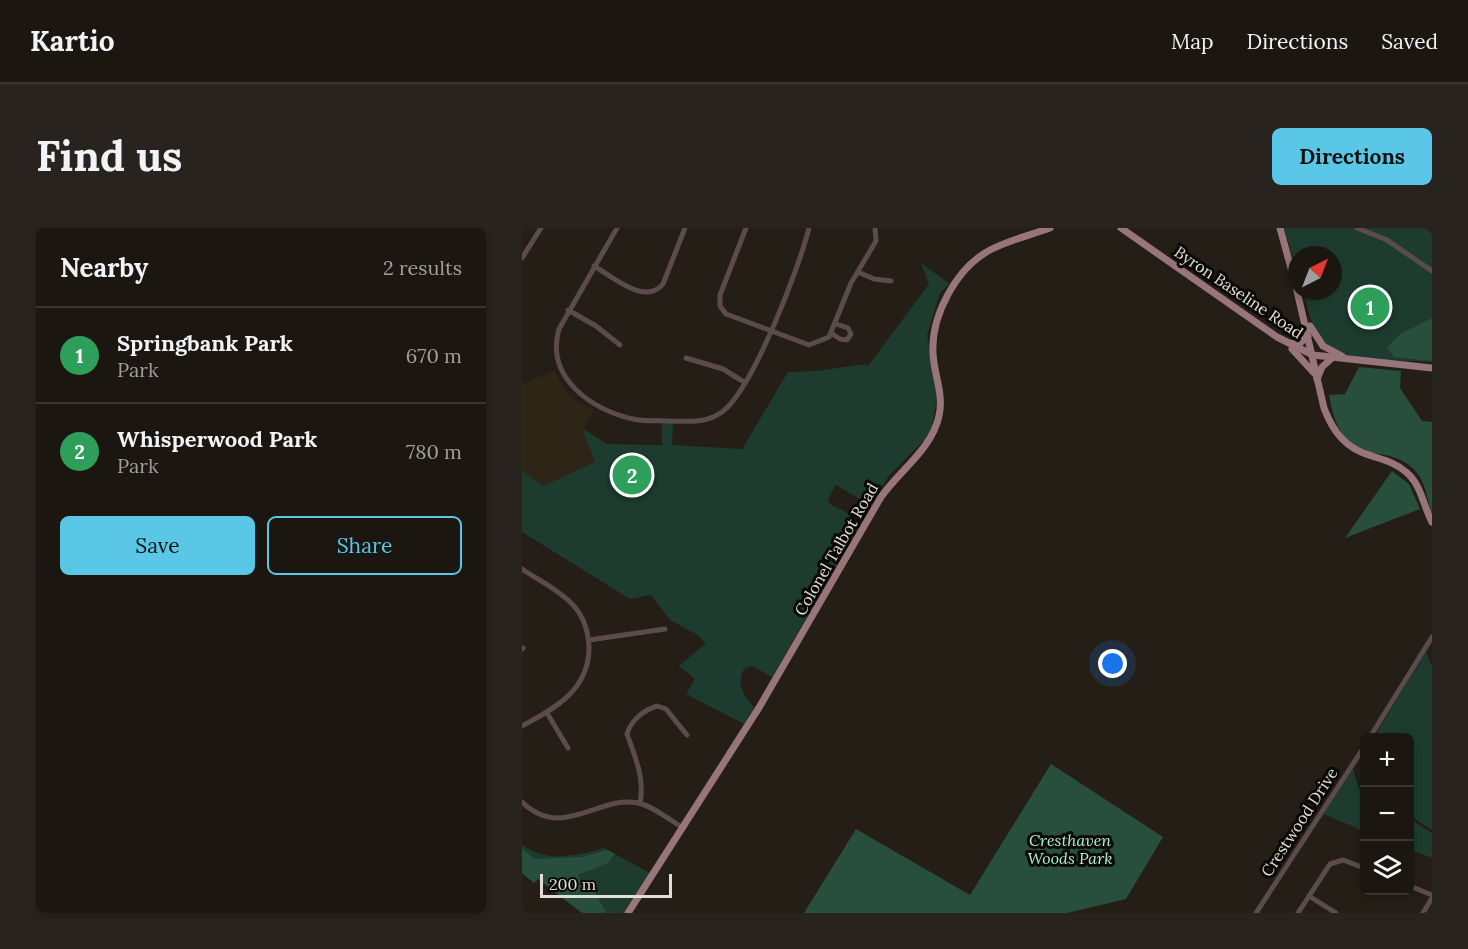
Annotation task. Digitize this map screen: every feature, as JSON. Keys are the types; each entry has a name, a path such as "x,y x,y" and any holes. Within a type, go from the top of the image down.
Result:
{"main road":[{"name":"Colonel Talbot Road","path":"628,913 760,706 881,497 892,480 925,445 936,427 942,392 933,356 933,335 949,294 966,268 989,250 1050,228"},
{"name":"Byron Baseline Road","path":"1121,228 1277,337 1313,355 1363,362"},
{"path":"1280,228 1288,257"},
{"path":"1300,300 1324,408 1335,432 1360,452 1391,462 1406,472 1419,489 1432,522"},
{"path":"1300,300 1311,331 1323,346 1336,355 1363,362 1432,368"},
{"path":"1277,337 1298,345 1308,336"},
{"path":"1277,337 1309,365 1317,379"},
{"path":"1317,379 1322,367 1331,359"}],"street":[{"path":"522,258 541,228"},
{"path":"616,228 568,310 557,338 560,367 565,378 585,397 616,414 636,420 700,422 724,410 735,399 770,330 809,228"},
{"path":"594,266 637,291 647,294 657,291 663,284 685,228"},
{"path":"746,228 720,295 720,306 726,314 809,345 820,342 831,333 858,272 876,241 875,228"},
{"path":"1357,228 1387,240 1432,271"},
{"path":"858,272 874,279 891,281"},
{"path":"568,310 596,326 620,345"},
{"path":"831,333 840,339 848,340 851,334 848,328 836,324"},
{"path":"686,358 723,369 744,382"},
{"path":"522,569 570,602 580,614 589,640 589,656 584,677 568,698 547,713 522,726"},
{"path":"589,640 665,629"},
{"path":"1374,733 1432,637"},
{"path":"640,803 642,793 640,772 627,734 631,724 648,709 657,706 666,709 687,735"},
{"path":"547,713 568,748"},
{"name":"Crestwood Drive","path":"1256,913 1360,755"},
{"path":"522,801 533,810 559,818 622,803 640,803 683,828"},
{"path":"1298,913 1330,864 1336,860 1360,867"},
{"path":"1414,888 1432,896 1423,913"},
{"path":"1309,896 1336,913"}],"shaded area":[{"path":"554,371 569,396 594,411 582,428 596,462 543,486 522,471 522,384"}],"green space":[{"path":"1284,228 1432,228 1432,362 1359,357 1333,350 1324,343 1313,325 1305,300 1342,300 1342,246 1289,246"},
{"path":"921,263 950,284 940,293 927,335 937,397 932,427 925,439 888,477 871,506 836,485 828,499 831,505 848,513 852,523 858,528 772,677 752,666 744,669 741,680 742,689 754,707 744,724 686,694 695,679 679,666 706,643 696,634 670,620 651,595 630,599 522,532 522,471 543,486 595,462 582,428 607,444 662,445 662,422 673,421 672,445 742,449 788,372 817,371 865,364 868,366 929,284"},
{"path":"1432,318 1432,361 1394,357 1387,347 1402,333"},
{"path":"1359,367 1401,371 1400,388 1422,421 1432,422 1432,513 1425,488 1418,474 1406,463 1394,457 1356,446 1345,437 1336,421 1329,395 1345,394"},
{"path":"1392,471 1409,484 1420,509 1345,538"},
{"path":"1426,652 1432,667 1432,830 1414,819 1414,733 1376,733"},
{"name":"Cresthaven Woods Park","path":"1051,764 1163,837 1126,899 1067,913 804,913 856,829 970,895"},
{"path":"1353,769 1360,790 1360,829 1323,814"},
{"path":"1414,822 1432,833 1432,858 1414,851"},
{"path":"522,845 532,851 552,856 572,855 604,848 650,873 623,913 582,913 538,879 534,883 522,873"},
{"path":"522,849 535,859 583,857 607,850 615,854 608,863 578,875 581,883 593,888 606,913 582,913 538,879 534,883 522,873"}],"place":[{"name":"Springbank Park","path":"1370,307"},
{"name":"Whisperwood Park","path":"632,475"}]}
